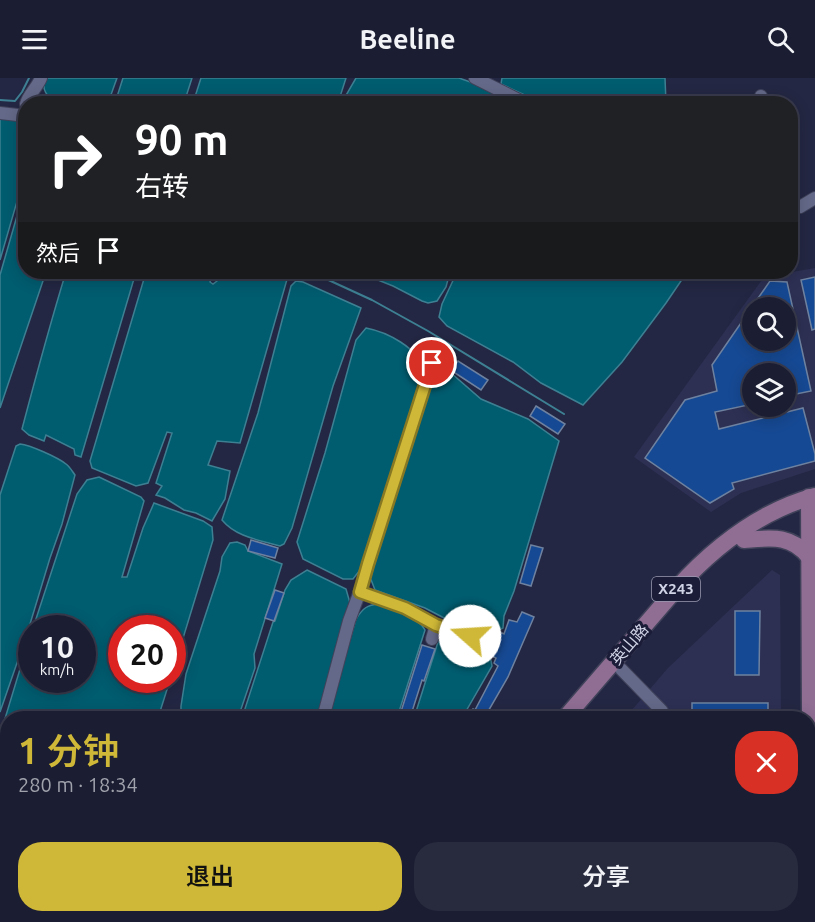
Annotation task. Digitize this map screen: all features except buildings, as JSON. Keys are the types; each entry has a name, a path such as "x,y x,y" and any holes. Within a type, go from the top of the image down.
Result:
{"main road":[{"name":"英山路","path":"584,711 702,574 744,540 812,502"},
{"name":"英山路","path":"571,711 676,588 716,548 762,517 788,505 812,502"},
{"path":"810,711 809,557 812,502"},
{"path":"744,540 782,538 797,545 809,557"}],"lane":[{"path":"29,96 41,78"},
{"path":"475,78 511,96"},
{"path":"0,113 18,110"},
{"path":"798,207 815,198"},
{"path":"325,711 349,621 432,363"},
{"path":"360,592 405,608 436,625 470,636 490,647"},
{"path":"432,639 436,625"},
{"path":"621,669 662,711"}],"shaded area":[{"path":"45,78 117,78 111,96 49,96 44,86"},
{"path":"123,78 192,78 186,96 117,96"},
{"path":"201,78 346,78 340,96 195,96"},
{"path":"356,78 459,78 496,91 498,96 346,96"},
{"path":"502,78 665,78 666,96 527,96 501,84"},
{"path":"0,116 18,120 18,198 0,260"},
{"path":"18,212 18,279 44,279 0,408 0,275"},
{"path":"815,268 815,469 741,493 711,512 634,457 742,307 742,351 796,351 796,297 750,297 763,279 798,279 798,271"},
{"path":"64,279 134,279 81,457 75,455 74,449 46,435 44,441 29,435 22,429"},
{"path":"144,279 211,279 210,282 213,284 218,279 287,279 240,443 217,441 208,465 230,471 225,499 212,521 184,510 156,495 162,486 156,483 172,433 167,432 148,483 136,486 92,468 90,461"},
{"path":"376,279 448,279 437,301 428,303"},
{"path":"454,279 682,279 622,362 583,405 541,383 513,362 447,326 439,317 442,304"},
{"path":"296,281 361,308 333,386 292,528 284,544 280,546 241,534 222,520 258,413 291,286"},
{"path":"366,328 401,342 415,355 423,370 393,472 360,570 353,579 343,579 303,559 297,542 325,453 356,340"},
{"path":"451,373 481,399 528,419 559,441 514,591 504,616 503,628 490,635 471,632 425,608 375,590 370,577 427,391 439,376"},
{"path":"20,444 56,458 67,465 75,475 33,615 18,615 18,660 0,711 0,711 0,495 16,446"},
{"path":"99,477 141,497 144,501 122,577 127,577 154,503 203,521 212,527 213,540 186,628 186,615 108,615 108,693 166,693 160,711 7,711 18,676 18,693 96,693 96,615 37,615 77,494 87,480"},
{"path":"237,542 245,545 248,551 282,564 254,654 255,668 240,711 181,711 183,693 186,693 186,674 220,571 222,557 230,543"},
{"path":"307,570 346,589 350,603 321,711 244,711 273,622 291,580"},
{"path":"772,570 780,575 781,711 631,711 668,668"},
{"path":"379,604 398,610 412,617 425,630 399,711 329,711 356,619 371,605"},
{"path":"443,637 448,637 473,645 489,656 492,666 466,711 416,711 438,642"}],"waterway":[{"path":"19,96 29,78"},
{"path":"0,100 15,101 18,97"},
{"path":"326,279 372,300 428,331 564,414"}],"route":[{"path":"432,363 360,592 405,608 436,625 470,636"}]}
